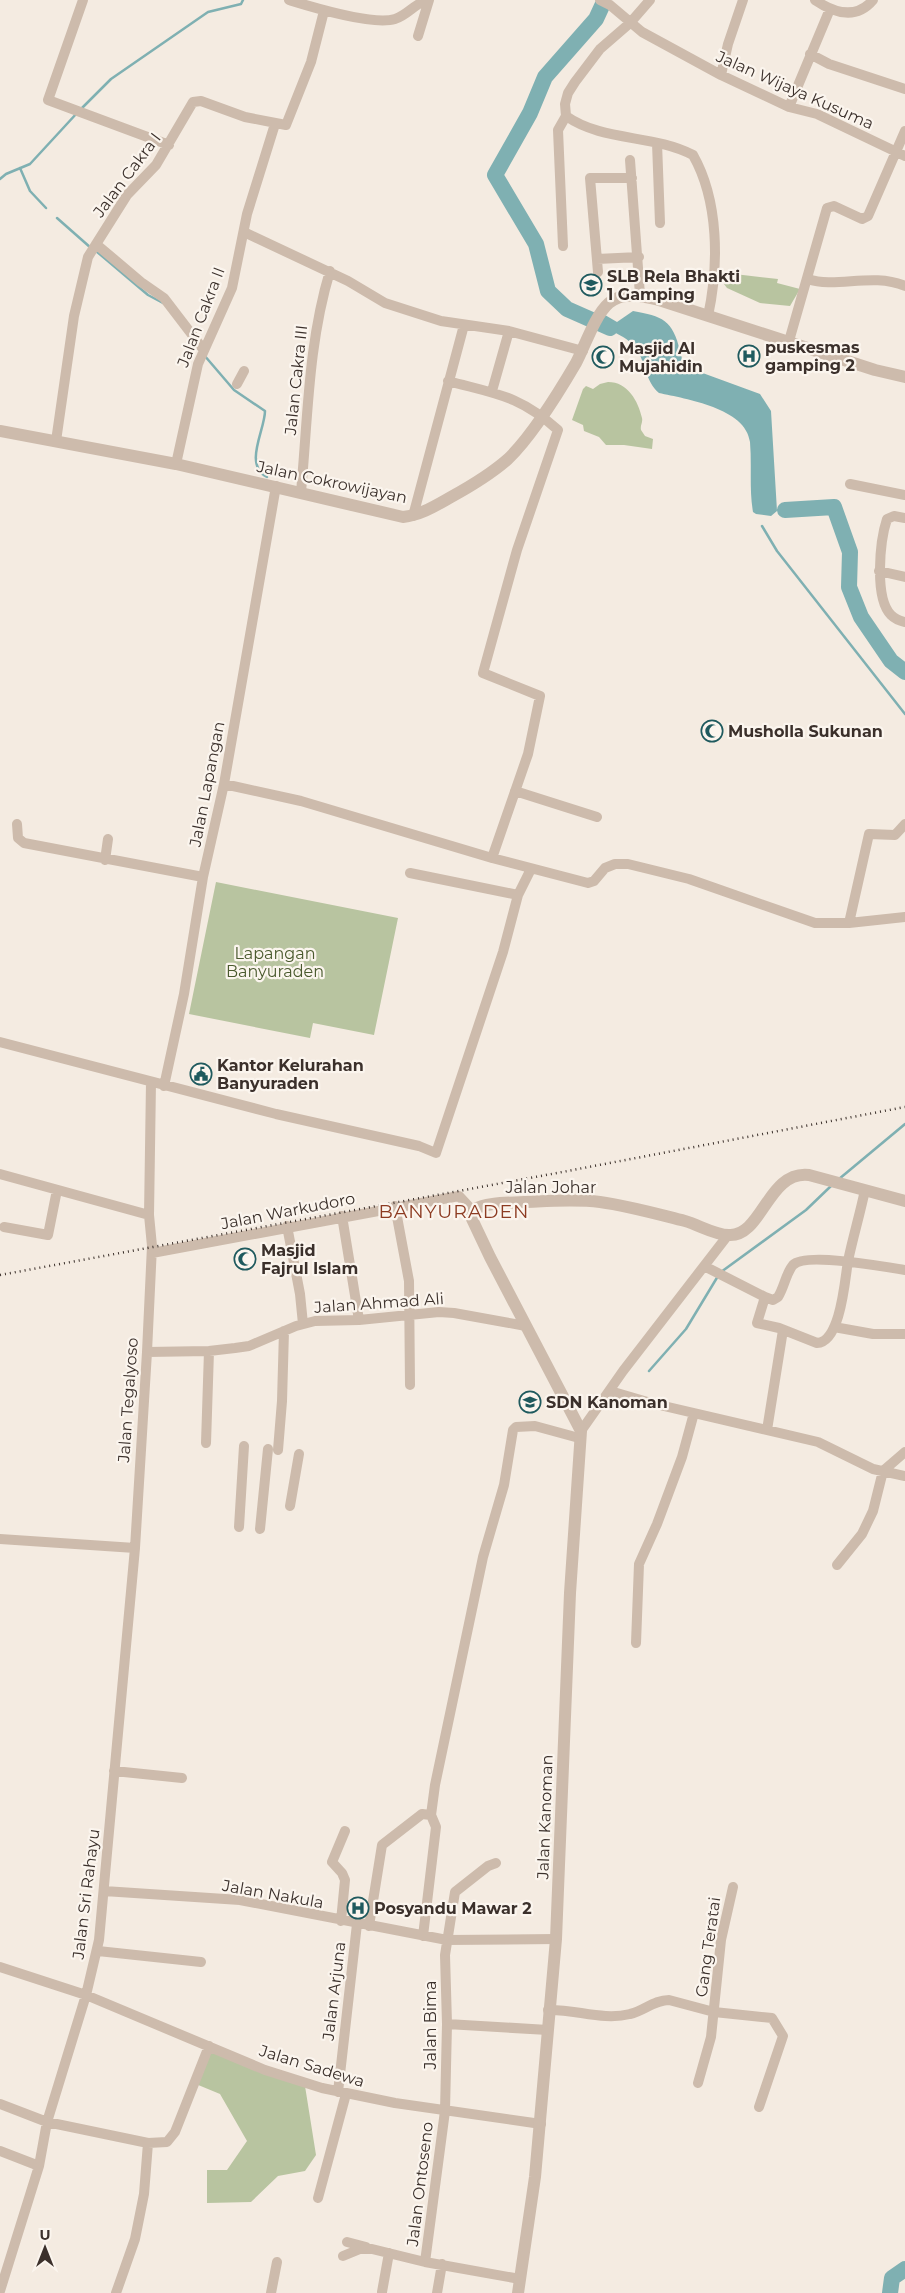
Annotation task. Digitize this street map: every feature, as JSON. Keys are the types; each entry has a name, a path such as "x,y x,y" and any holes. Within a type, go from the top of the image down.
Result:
{"street":[{"path":"83,0 48,100 87,112 170,145"},
{"path":"289,0 324,11 375,20 393,20 415,5 429,0"},
{"path":"418,36 429,0"},
{"name":"Jalan Wijaya Kusuma","path":"600,0 610,5 642,32 721,75 789,107 817,114 905,156"},
{"path":"563,246 558,130 566,116 565,104 568,92 600,49 630,23 650,0"},
{"path":"721,75 728,44 743,0"},
{"path":"815,0 841,13 856,12 873,0"},
{"path":"789,107 830,9"},
{"path":"274,124 286,125 311,62 324,11"},
{"path":"810,54 829,64 905,89"},
{"name":"Jalan Cakra I","path":"56,441 76,300 93,248 127,195 156,165 196,101 274,124"},
{"path":"566,116 578,125 602,132 658,143 693,155 706,191 714,248 714,270 708,316"},
{"name":"Jalan Cakra II","path":"176,464 198,364 202,351 228,300 244,232 274,124"},
{"path":"789,340 827,208 834,206 862,219 868,216 905,131"},
{"path":"658,143 660,223"},
{"path":"630,160 639,257 640,295"},
{"path":"598,272 590,178 632,178"},
{"path":"244,232 330,272 385,303 440,321 509,331 582,351"},
{"path":"93,248 114,260 164,298 202,351"},
{"path":"597,259 639,257"},
{"name":"Jalan Cakra III","path":"301,492 310,366 316,322 330,272"},
{"path":"808,279 820,282 883,280 905,286"},
{"name":"Jalan Cokrowijayan","path":"0,431 176,464 276,486 386,514 413,516 476,484 520,446 562,387 601,312 609,303 618,298 640,295 789,340 875,370 905,377"},
{"path":"413,516 464,325"},
{"path":"492,392 509,331"},
{"path":"237,384 244,371"},
{"path":"448,381 509,396 542,415 558,430 516,550 483,673 540,696 528,754 492,858"},
{"path":"850,484 905,495"},
{"name":"Jalan Lapangan","path":"164,1086 184,994 203,877 224,784 276,486"},
{"path":"905,518 894,516 887,519 879,571 886,608 891,615 905,622"},
{"path":"879,571 905,577"},
{"path":"224,784 301,801 531,869 592,883 605,868 615,864 628,864 689,879 815,923 849,923 905,917"},
{"path":"515,791 596,816"},
{"path":"17,824 18,838 24,843 105,860 203,877"},
{"path":"849,923 869,834 895,835 905,824"},
{"path":"105,860 108,838"},
{"path":"0,1042 289,1119 419,1146 436,1153 504,952 518,895 531,869"},
{"path":"410,873 518,895"},
{"name":"Jalan Tegalyoso","path":"135,1548 152,1253 149,1215 151,1082"},
{"path":"0,1174 149,1215"},
{"path":"580,1435 623,1371 728,1236 746,1228 790,1177 809,1175 905,1201"},
{"path":"4,1227 48,1235 57,1190"},
{"path":"765,1297 757,1323 820,1343 826,1339 834,1327 844,1290 848,1263 865,1190"},
{"name":"Jalan Warkudoro","path":"152,1253 287,1226 459,1196 472,1210"},
{"name":"Jalan Johar","path":"472,1210 502,1203 570,1200 599,1202 644,1210 700,1225 728,1236"},
{"path":"395,1206 407,1265 411,1315 410,1385"},
{"path":"472,1210 472,1219 490,1257 580,1435"},
{"path":"342,1216 360,1320"},
{"path":"287,1226 300,1294 303,1324"},
{"path":"704,1266 773,1300 778,1297 790,1270 798,1262 810,1259 905,1270"},
{"name":"Jalan Ahmad Ali","path":"147,1352 209,1351 249,1346 284,1331 315,1321 360,1320 454,1313 526,1326"},
{"path":"834,1327 873,1334 905,1334"},
{"path":"767,1430 783,1330"},
{"path":"260,1529 273,1450 284,1331"},
{"path":"206,1443 209,1351"},
{"path":"610,1391 818,1442 883,1471 905,1476"},
{"path":"636,1643 639,1564 658,1524 682,1457 694,1413"},
{"path":"423,1936 436,1827 431,1815 479,1575 504,1485 513,1430 516,1427 526,1425 580,1435"},
{"name":"Jalan Kanoman","path":"518,2293 541,2124 548,2010 556,1939 570,1593 580,1435"},
{"path":"239,1527 244,1446"},
{"path":"837,1565 862,1534 873,1511 883,1471 905,1452"},
{"path":"290,1506 299,1454"},
{"path":"0,1540 135,1548"},
{"name":"Jalan Sri Rahayu","path":"0,2291 39,2166 48,2122 98,1951 135,1548"},
{"path":"114,1771 182,1778"},
{"path":"370,1926 382,1845 422,1814 431,1815"},
{"path":"341,1921 345,1880 342,1873 332,1862 346,1831"},
{"name":"Jalan Bima","path":"445,2111 447,2024 445,1956 456,1892 488,1866 496,1863"},
{"name":"Gang Teratai","path":"698,2083 711,2037 722,1940 733,1887"},
{"name":"Jalan Nakula","path":"104,1892 240,1900 447,1940 556,1939"},
{"name":"Jalan Arjuna","path":"318,2198 342,2093 357,1924"},
{"path":"98,1951 201,1962"},
{"name":"Jalan Sadewa","path":"0,1967 86,1995 265,2070 342,2093 445,2111 541,2124"},
{"path":"548,2010 613,2016 630,2014 656,2002 669,2000 714,2012 772,2018 783,2036 759,2107"},
{"path":"447,2024 548,2030"},
{"path":"0,2104 48,2122 148,2143 167,2142 175,2132 209,2046"},
{"name":"Jalan Ontoseno","path":"425,2262 445,2111"},
{"path":"116,2293 135,2239 144,2194 148,2143"},
{"path":"0,2151 39,2166"},
{"path":"347,2242 425,2262 520,2279"},
{"path":"342,2256 360,2249 372,2249"},
{"path":"382,2292 389,2253"},
{"path":"271,2293 277,2262"},
{"path":"437,2293 442,2264"}],"green space":[{"path":"726,273 778,279 777,283 800,289 790,306 760,303 727,288 724,284"},
{"path":"608,382 621,385 635,399 642,418 641,430 645,436 653,439 652,449 624,445 606,445 599,437 584,431 583,425 572,420 583,389 586,386 593,389 600,384"},
{"name":"Lapangan Banyuraden","path":"216,882 398,918 374,1035 313,1023 310,1038 189,1014"},
{"path":"208,2044 305,2086 316,2155 305,2171 278,2176 251,2202 207,2203 207,2170 227,2170 247,2141 220,2094 191,2082"}],"water":[{"path":"633,311 652,315 665,321 670,326 674,332 683,360 689,368 760,394 771,411 777,511 771,516 753,512 750,442 746,430 738,421 727,413 699,402 659,393 651,383 642,360 632,343 594,321 605,315 617,322"}],"waterway":[{"path":"81,109 111,79 208,12 241,4 243,0"},
{"path":"602,6 596,19 545,77 530,113 495,175 536,244 548,291 567,309 610,328"},
{"path":"0,179 6,174 30,164 77,113"},
{"path":"20,168 30,191 46,208"},
{"path":"57,218 91,248"},
{"path":"96,251 148,295 163,303"},
{"path":"204,355 234,390 265,411 256,456 260,471 267,477"},
{"path":"785,510 834,507 850,552 849,587 861,617 891,661 905,672"},
{"path":"762,526 777,551 905,714"},
{"path":"839,1179 905,1124"},
{"path":"721,1272 806,1210 831,1186"},
{"path":"649,1371 686,1329 718,1276"},
{"path":"890,2293 892,2278 905,2269"}],"railway":[{"path":"0,1275 905,1107"}],"place":[{"name":"SLB Rela Bhakti 1 Gamping","path":"591,285"},
{"name":"puskesmas gamping 2","path":"749,356"},
{"name":"Masjid Al Mujahidin","path":"603,357"},
{"name":"Musholla Sukunan","path":"712,731"},
{"name":"Kantor Kelurahan Banyuraden","path":"201,1074"},
{"name":"Masjid Fajrul Islam","path":"245,1259"},
{"name":"SDN Kanoman","path":"530,1402"},
{"name":"Posyandu Mawar 2","path":"358,1908"}],"district":[{"name":"BANYURADEN","path":"454,1211"}]}
